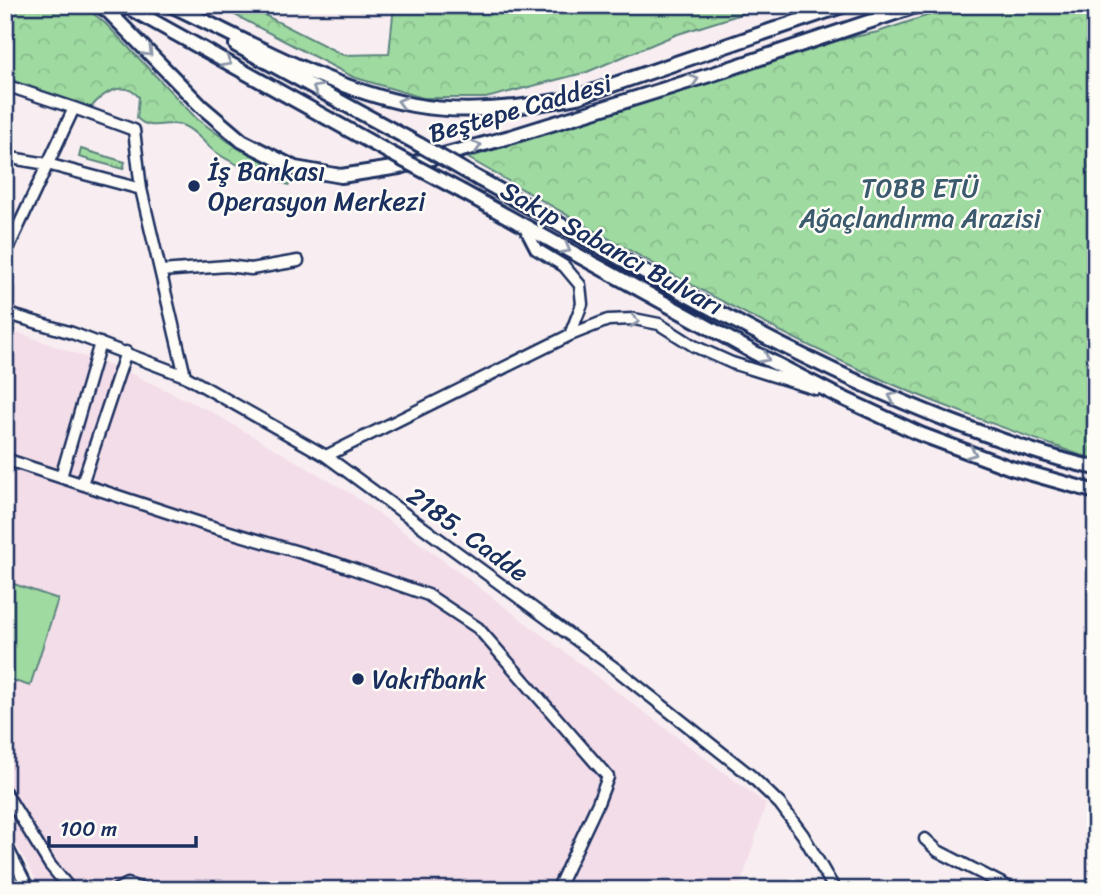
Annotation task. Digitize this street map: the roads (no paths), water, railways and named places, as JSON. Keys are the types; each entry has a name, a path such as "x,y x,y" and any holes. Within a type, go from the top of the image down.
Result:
{"main road":[{"name":"Beştepe Caddesi","path":"99,5 201,106 242,141 295,168 341,176 399,167 510,137 716,74 919,5"},
{"name":"Sakıp Sabancı Bulvarı","path":"124,5 836,395 920,433 1011,468 1096,492"},
{"name":"Sakıp Sabancı Bulvarı","path":"164,5 765,336 872,388 995,438 1069,463 1096,468"},
{"name":"Beştepe Caddesi","path":"172,5 294,64 369,93 413,105 478,110 544,104 577,97 845,5"}],"street":[{"path":"5,85 134,130 141,189 185,376"},
{"path":"5,255 74,108"},
{"path":"5,157 47,164 141,189"},
{"path":"524,226 536,249 564,266 580,285 582,304 570,335"},
{"path":"161,271 227,266 251,269 298,261"},
{"name":"2185. Cadde","path":"5,313 126,352 185,376 326,456 616,669 751,776 780,804 803,835 835,890"},
{"path":"326,456 570,335 608,320 634,319 659,324 694,346 732,363 836,395"},
{"path":"61,477 100,343"},
{"path":"82,484 126,352"},
{"path":"5,460 206,525 336,563 428,595 478,628 608,777 557,890"},
{"path":"5,792 50,864 71,890"},
{"path":"925,839 938,851 1014,890"},
{"path":"5,843 29,890"},
{"path":"5,871 15,885"},
{"path":"116,890 128,884 145,890"}],"place":[{"name":"İş Bankası Operasyon Merkezi","path":"194,186"},
{"name":"Vakıfbank","path":"358,679"}],"park label":[{"name":"TOBB ETÜ Ağaçlandırma Arazisi","path":"920,203"}]}
